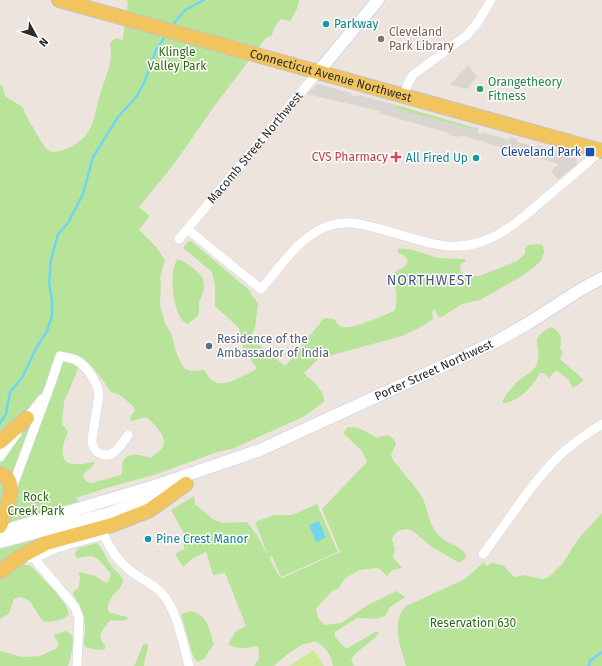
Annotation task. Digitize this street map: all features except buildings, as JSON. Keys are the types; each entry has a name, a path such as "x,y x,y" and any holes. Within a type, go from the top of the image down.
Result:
{"main road":[{"name":"Macomb Street Northwest","path":"318,72 378,0"},
{"name":"Connecticut Avenue Northwest","path":"67,1 601,150"},
{"name":"Porter Street Northwest","path":"186,484 244,459 260,450 497,340 527,324 580,290 602,278"},
{"path":"0,442 27,418"},
{"name":"Porter Street Northwest","path":"0,532 155,486 260,450"},
{"path":"0,474 5,475 8,478 11,489 0,526"},
{"path":"0,572 21,556 46,543 134,517 150,510 186,484"},
{"path":"0,542 21,536 101,526"}],"street":[{"path":"404,96 408,83 413,75 467,35 478,22 491,0"},
{"name":"Macomb Street Northwest","path":"179,239 318,72"},
{"path":"187,229 261,289 303,240 314,232 333,225 347,223 360,224 431,244 448,246 466,245 489,238 514,225 601,150"},
{"path":"11,489 60,356 76,360 86,369 99,389 92,439 92,445 95,450 105,456 113,453 120,447 128,435"},
{"path":"0,457 50,386"},
{"path":"483,554 546,469 569,448 602,424"},
{"path":"94,504 101,526 114,556 122,565 157,589 168,602 175,618 189,666"},
{"path":"21,556 35,558 101,526"},
{"path":"35,558 75,607 79,618 77,666"}],"green space":[{"path":"125,0 299,0 297,9 290,21 281,19 274,28 272,35 266,38 213,108 174,164 139,207 150,216 139,230 156,247 165,260 160,278 160,305 165,323 172,335 175,349 185,369 191,371 204,370 209,378 217,383 222,383 234,380 257,369 243,347 239,328 215,306 215,284 212,272 183,248 190,240 248,289 258,304 255,328 251,336 252,339 285,366 324,318 334,319 340,326 351,327 394,311 396,303 396,288 393,275 405,267 408,262 405,256 398,253 397,251 399,248 413,250 438,258 465,259 466,261 460,265 461,272 464,276 479,276 517,261 525,254 525,249 528,245 543,245 544,252 541,261 524,275 480,300 462,304 442,317 439,317 434,309 432,312 433,319 421,327 402,336 318,359 304,373 314,382 323,394 324,402 305,416 232,449 217,452 157,474 76,498 92,523 0,566 0,84 3,87 5,96 24,109 29,122 46,148 50,151 56,152 69,148 78,143 89,131 92,124 110,62 110,44 116,39 122,40 123,38 128,1","holes":["81,357 98,373 111,392 120,395 134,407 135,411 131,415 130,420 132,421 146,417 162,434 164,443 163,447 150,458 139,455 128,456 123,462 121,475 91,483 87,482 82,476 95,463 69,463 66,462 63,455 64,444 68,432 62,424 64,402 76,374"]},
{"path":"396,105 472,127 471,131 395,108"},
{"path":"177,260 181,260 193,268 203,278 204,289 199,303 198,316 188,324 183,321 179,314 174,295 173,275 174,266"},
{"path":"551,327 559,333 561,338 560,348 563,353 560,358 561,360 584,380 574,388 569,380 557,371 554,372 549,378 544,373 540,373 530,388 515,400 504,403 502,402 513,386 535,368 538,359 537,340 543,332"},
{"path":"348,427 359,428 377,438 388,436 392,438 396,444 391,455 393,460 422,497 433,528 439,536 463,551 466,554 465,559 458,562 432,547 413,531 406,529 398,531 392,539 395,549 393,557 402,568 393,570 387,576 377,568 360,570 345,578 339,588 331,592 316,609 318,618 325,625 341,623 368,605 396,591 405,597 390,607 385,616 376,619 357,618 335,632 335,637 346,649 375,632 379,633 351,659 354,666 333,666 327,651 314,641 296,648 274,666 254,666 259,658 258,646 239,648 228,644 236,631 246,626 225,573 213,575 206,552 193,558 183,567 175,554 184,549 184,544 187,539 171,510 194,496 195,504 213,519 222,523 247,522 257,535 268,556 255,522 274,515 292,515 317,504 338,552 281,577 272,556 269,557 279,576 282,578 340,552 322,509 367,462 362,451 343,433"},
{"name":"Reservation 630","path":"602,513 602,666 406,666 398,635 398,627 401,612 406,606 465,579 485,561 485,565 487,566 491,563 503,565 513,576 516,577 523,575 542,579 549,577 562,564 579,538"},
{"path":"97,543 123,580 120,587 112,597 108,606 108,611 127,617 127,619 123,621 111,620 106,626 101,635 105,649 100,650 85,647 84,618 73,594 73,592 79,587 80,576 78,573 80,572 96,576 105,583 109,581 111,574 98,560 92,556 77,558 75,554 78,548"},
{"path":"22,564 31,566 55,591 66,605 69,615 57,621 43,621 32,604 21,597 14,599 9,614 0,619 0,580"},
{"path":"190,611 196,612 204,618 209,627 214,644 204,659 197,662 193,656 181,614"},
{"path":"66,631 71,634 73,640 68,666 0,666 0,651 22,657 40,656 57,648 58,642 54,635"},
{"path":"145,643 148,645 144,666 134,666 143,645"},
{"path":"314,650 324,666 289,666"}],"shaded area":[{"path":"468,65 477,77 467,89 450,85"},
{"path":"318,84 351,93 351,95 358,97 359,95 396,105 395,108 469,128 468,130 471,131 472,127 479,128 478,133 481,134 482,132 509,140 510,137 517,139 517,142 536,147 537,145 574,155 576,157 577,164 558,180 551,171 559,164 460,135 459,137 449,135 449,133 379,113 379,111 307,94"}],"water":[{"path":"319,521 326,538 316,542 309,525"}],"waterway":[{"path":"172,26 185,10 204,0"},
{"path":"0,423 6,414 10,392 22,378 36,348 47,331 52,316 52,300 49,283 51,260 58,234 68,223 83,194 93,157 118,117 137,96 145,81 156,50 166,35"},
{"path":"589,666 590,661 602,652"}],"place":[{"name":"Parkway","path":"326,24"},
{"name":"Cleveland Park Library","path":"381,39"},
{"name":"Orangetheory Fitness","path":"480,89"},
{"name":"Cleveland Park","path":"590,152"},
{"name":"CVS Pharmacy","path":"396,157"},
{"name":"All Fired Up","path":"476,158"},
{"name":"Residence of the Ambassador of India","path":"209,346"},
{"name":"Pine Crest Manor","path":"148,539"}],"district":[{"name":"NORTHWEST","path":"430,280"}],"park label":[{"name":"Klingle Valley Park","path":"177,59"},
{"name":"Rock Creek Park","path":"36,504"}]}
